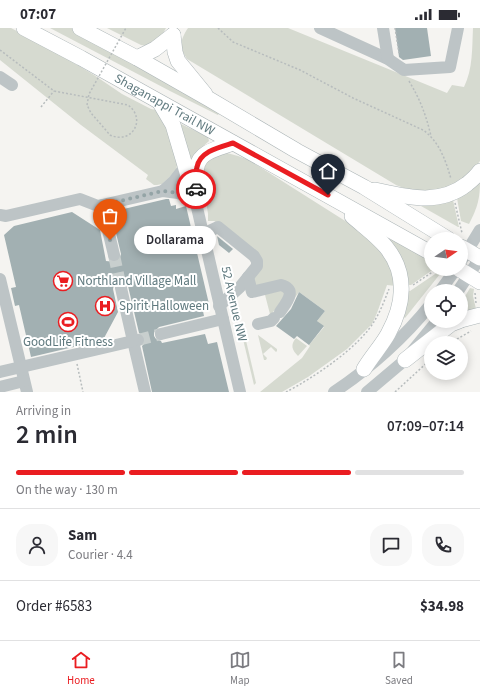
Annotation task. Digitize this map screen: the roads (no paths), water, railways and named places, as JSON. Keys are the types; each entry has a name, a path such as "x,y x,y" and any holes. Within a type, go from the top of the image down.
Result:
{"main road":[{"name":"Shaganappi Trail NW","path":"24,28 81,58 424,249"},
{"name":"Shaganappi Trail NW","path":"80,28 137,58 297,151 364,187 437,232"},
{"path":"137,58 154,50 175,32"},
{"path":"175,32 175,52 178,61 209,99"},
{"path":"159,102 173,125 195,199"},
{"path":"195,199 197,165 204,154 211,150 233,143"},
{"path":"364,187 424,199 439,197 463,188 476,177 480,171"},
{"path":"328,195 385,246 394,258 401,279 401,300 396,317 388,334 364,369"},
{"path":"468,320 478,310"},
{"path":"405,360 446,328"}],"street":[{"path":"320,28 388,59 404,70 450,67 458,28"},
{"path":"383,28 388,59"},
{"path":"0,77 12,85"},
{"path":"163,191 174,181 185,167"},
{"path":"0,215 6,216 80,199 98,206 163,191 178,193 195,199"},
{"name":"52 Avenue NW","path":"195,199 240,392"},
{"path":"102,205 114,256"},
{"path":"203,234 216,227 220,228 256,258 257,266 240,287 219,306"},
{"path":"468,247 480,230"},
{"path":"250,274 251,292 280,285 284,286 289,292 288,301 277,315 271,321 258,324"},
{"path":"454,284 468,277"},
{"path":"0,279 4,315 26,387 0,387"},
{"path":"121,288 135,340 145,392"},
{"path":"334,392 364,369 406,333 424,312"},
{"path":"161,334 223,319"},
{"path":"367,392 405,360 432,328"},
{"path":"0,372 135,340"}],"tunnel":[{"path":"114,255 121,288"},
{"path":"138,340 161,334"}],"place":[{"name":"Dollarama","path":"110,240"},
{"name":"Northland Village Mall","path":"63,281"},
{"name":"Spirit Halloween","path":"105,306"},
{"name":"GoodLife Fitness","path":"68,322"}]}
